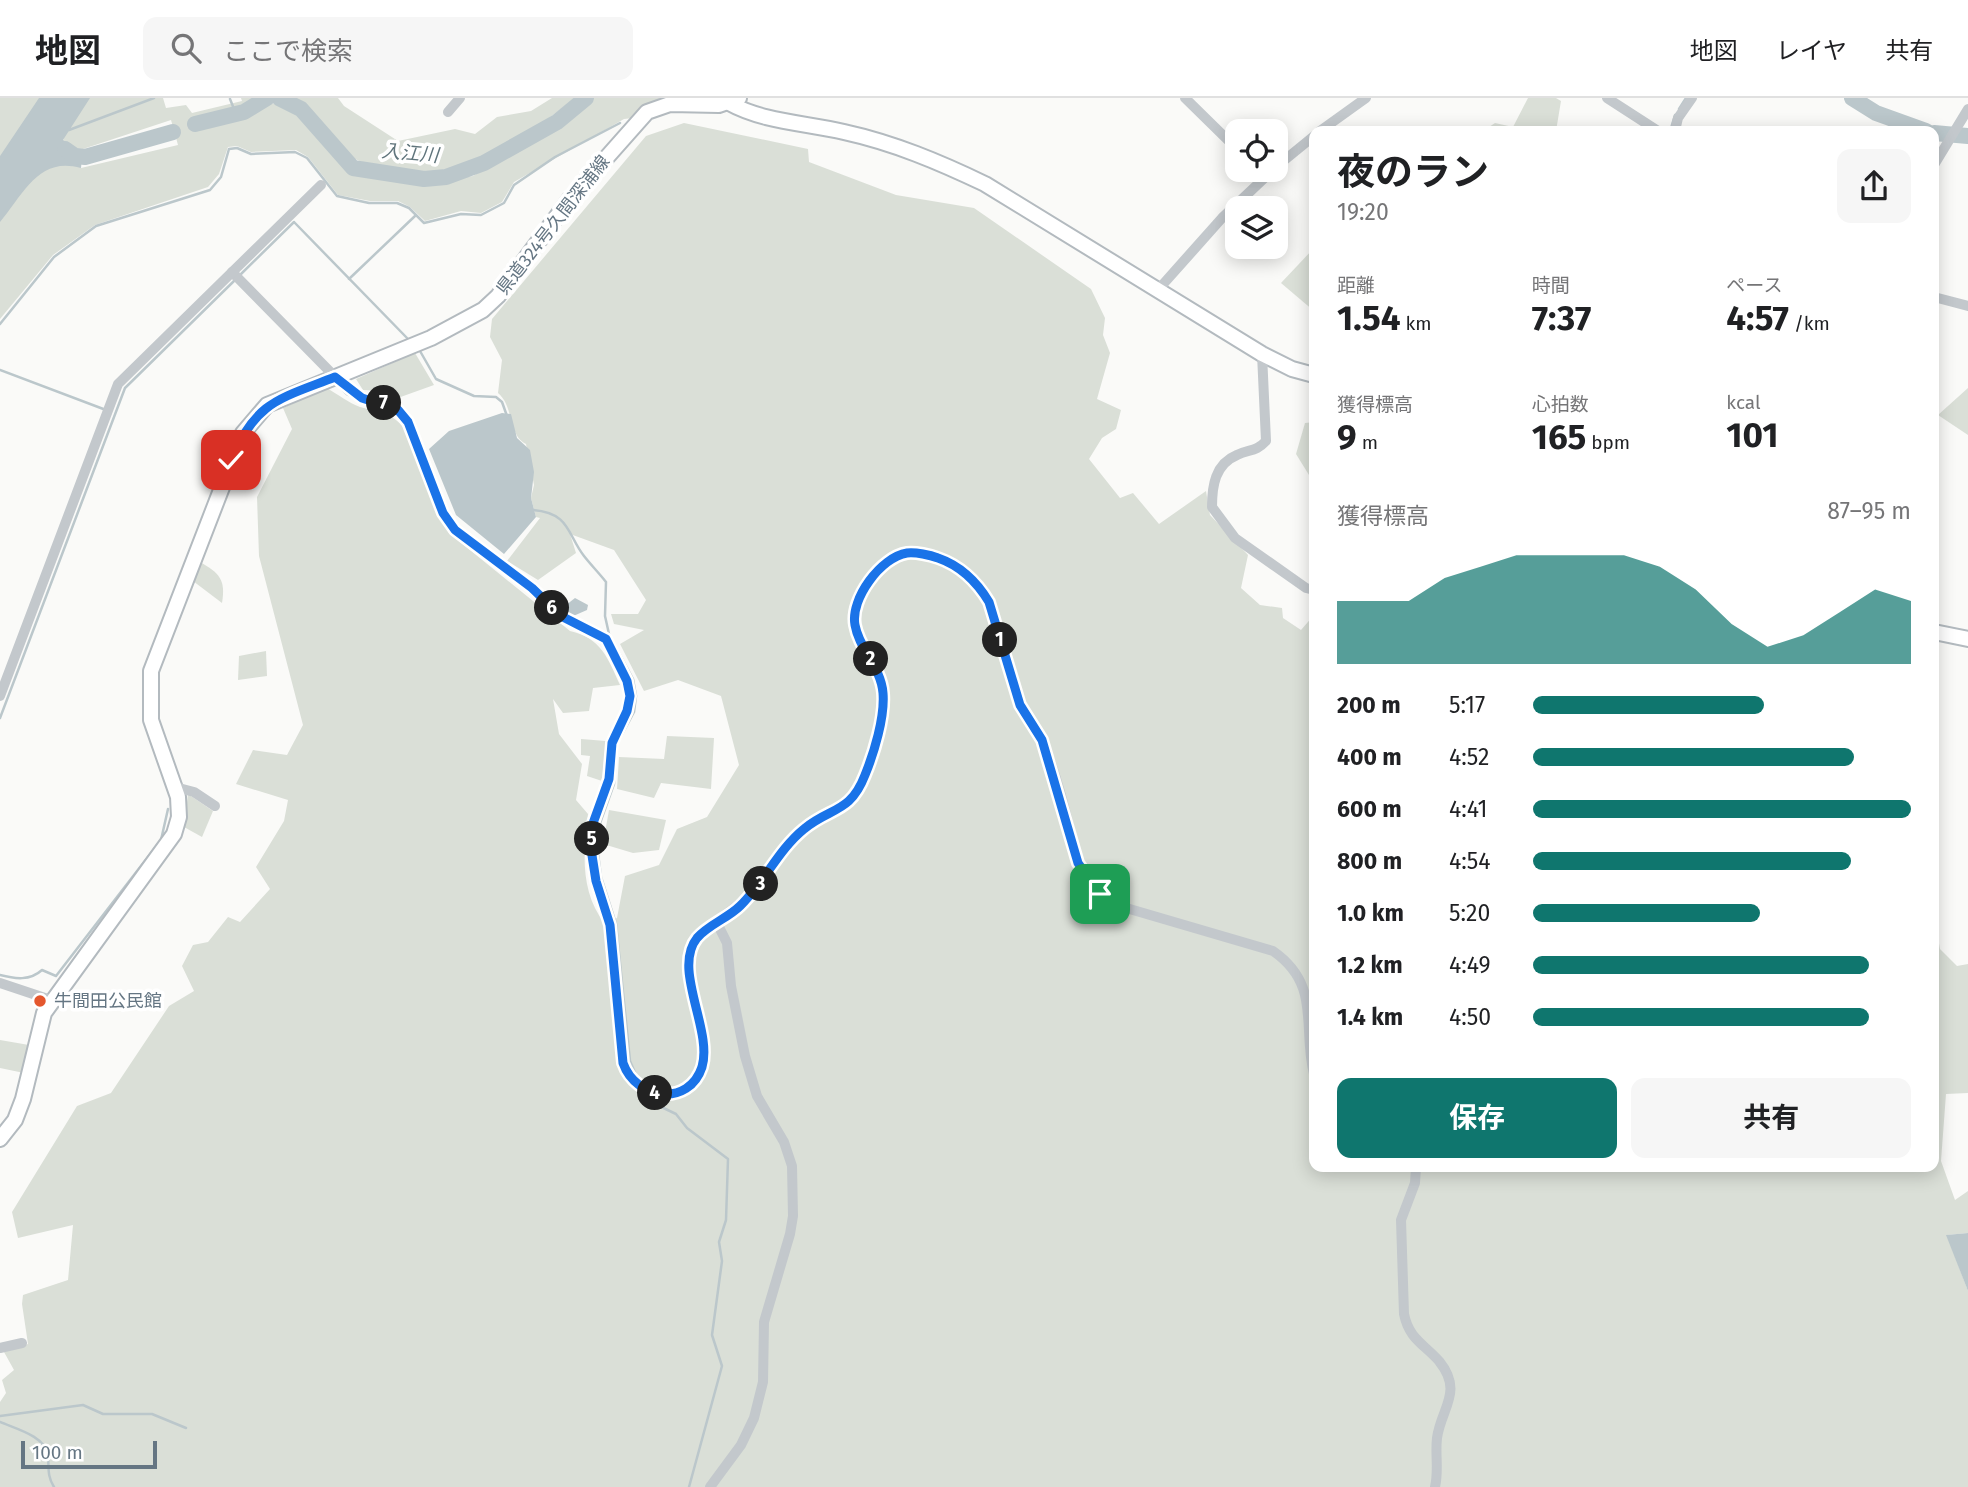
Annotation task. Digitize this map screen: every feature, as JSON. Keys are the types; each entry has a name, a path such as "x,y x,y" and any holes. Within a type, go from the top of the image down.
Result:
{"main road":[{"path":"734,100 754,114 895,145 942,163 985,184 1262,354 1292,369 1309,374"},
{"name":"県道324号久間深浦線","path":"0,1139 15,1120 23,1099 37,1032 51,1000 174,834 179,817 175,787 150,720 151,671 243,433 267,405 431,338 483,310 498,296 569,200 648,113 670,104 734,100"},
{"path":"1939,633 1968,639"}],"street":[{"path":"448,112 460,98"},
{"path":"1185,98 1225,137"},
{"path":"1327,126 1366,98"},
{"path":"1607,98 1650,126"},
{"path":"1676,126 1678,118 1692,98"},
{"path":"1939,156 1968,109"},
{"path":"1288,156 1309,140"},
{"path":"1157,291 1257,182"},
{"path":"0,696 118,384 321,184"},
{"path":"232,272 335,377 362,398 398,410 415,435 443,513 455,530 532,588 561,616 606,639 627,681 630,696 627,711 612,743 609,779 592,826 591,849 596,881 610,925 623,1063 628,1076 647,1091 675,1093 696,1078 702,1065 704,1050 688,963 698,937 738,908 805,828 838,812 859,789 866,774 883,692 876,667 857,635 854,612 870,582 886,564 909,553 935,557 968,575 989,602 1020,705 1042,740 1078,863 1086,878 1100,894 1116,905 1273,951 1290,963 1309,1009"},
{"path":"1939,302 1968,306"},
{"path":"1262,354 1266,441 1258,450 1235,455 1215,475 1212,507 1235,538 1309,589"},
{"path":"175,787 194,792 215,806"},
{"path":"710,1487 741,1445 754,1418 763,1382 764,1322 793,1216 792,1166 784,1142 753,1082 731,986 727,943 717,923"},
{"path":"0,983 51,1000"},
{"path":"1416,1172 1415,1183 1401,1220 1404,1314 1407,1328 1417,1343 1438,1361 1448,1377 1451,1390 1449,1407 1438,1428 1439,1471 1435,1487"},
{"path":"0,1348 22,1343"}],"shaded area":[{"path":"0,98 54,98 0,175"},
{"path":"39,98 90,98 63,140 73,148 83,149 81,168 54,167 43,172 25,189 0,222 0,156"},
{"path":"74,98 163,98 166,108 186,105 192,113 242,101 241,98 258,98 242,107 194,120 196,127 240,119 269,103 292,106 344,167 363,174 429,183 473,176 589,105 593,98 660,98 633,118 624,119 514,182 502,202 481,213 461,211 425,221 410,207 398,201 370,201 338,195 308,157 296,150 251,152 237,146 228,147 219,174 208,187 95,225 53,255 0,319 0,198 24,169 67,155 81,168 178,145 171,120 83,149 73,148 63,141"},
{"path":"288,98 338,98 344,106 398,141 455,129 475,134 497,117 531,111 552,98 575,98 540,125 474,163 430,173 367,164 350,157 300,102"},
{"path":"1528,98 1556,98 1561,101 1557,126 1514,126"},
{"path":"684,123 808,149 809,162 896,195 974,208 1091,289 1105,318 1103,335 1110,353 1097,399 1121,410 1116,429 1102,438 1089,459 1120,498 1133,493 1159,524 1206,491 1210,515 1248,555 1241,588 1260,605 1282,608 1283,618 1301,630 1309,621 1309,1172 1939,1172 1939,943 1940,949 1957,966 1968,964 1968,1093 1946,1094 1941,1161 1955,1200 1968,1191 1968,1233 1947,1235 1968,1291 1968,1487 0,1487 0,1402 6,1393 2,1380 14,1370 4,1352 28,1344 23,1295 68,1280 73,1225 18,1238 12,1212 77,1106 111,1093 169,1006 194,991 182,966 193,945 208,942 228,917 240,922 270,889 256,867 284,821 288,800 236,784 253,750 287,755 303,725 259,556 257,497 292,429 283,408 327,388 360,407 383,413 396,420 412,441 449,533 570,631 581,634 596,644 607,658 620,685 593,688 589,711 563,713 553,699 559,734 582,764 576,800 588,814 585,872 591,899 605,924 617,918 625,876 659,865 677,829 707,817 739,765 721,696 678,680 644,691 620,644 644,630 614,624 611,614 638,614 646,600 614,550 570,534 576,553 538,580 507,561 540,518 536,517 531,498 534,485 526,444 516,434 507,405 498,393 502,360 490,337 492,319 646,136"},
{"path":"1309,253 1309,307 1281,283"},
{"path":"415,353 434,385 395,399 382,391 363,390 356,379"},
{"path":"1968,388 1968,435 1939,414"},
{"path":"502,413 511,414 517,438 530,450 534,472 531,498 536,517 504,554 456,515 429,449 449,431"},
{"path":"1305,423 1309,423 1309,475 1296,454"},
{"path":"200,562 220,578 223,588 222,603 193,581"},
{"path":"575,598 588,605 587,610 571,617 561,609"},
{"path":"266,651 267,676 238,680 239,656"},
{"path":"667,736 714,738 711,789 661,783 654,798 617,789 619,757 664,759"},
{"path":"581,739 606,741 602,781 587,776 590,756 581,755"},
{"path":"188,794 213,811 202,837 184,827"},
{"path":"609,810 666,820 659,850 633,853 603,844"},
{"path":"0,1040 29,1045 24,1073 0,1068"},
{"path":"1968,1233 1968,1291 1946,1235"}],"waterway":[{"path":"69,130 154,98"},
{"name":"入江川","path":"195,124 244,112 267,98"},
{"name":"入江川","path":"279,98 301,109 353,168 424,179 446,177 484,163 557,122 586,98"},
{"path":"1679,109 1686,98"},
{"name":"入江川","path":"1852,98 1876,113 1912,126"},
{"path":"230,99 236,114"},
{"path":"1672,126 1675,115"},
{"path":"0,324 54,257 96,226 210,190 221,177 229,149 237,148 251,154 295,152 307,158 337,196 369,203 397,203 409,208 424,223 461,214 481,215 504,203 514,185 555,157 620,123"},
{"name":"入江川","path":"65,149 75,156 85,157 173,132"},
{"name":"入江川","path":"1939,133 1968,136"},
{"path":"349,279 415,216"},
{"path":"240,275 294,222 408,339"},
{"path":"0,718 125,388 235,280"},
{"path":"420,351 436,379 474,396 496,397 502,402 507,416"},
{"path":"0,370 106,410"},
{"path":"533,510 554,515 561,520 578,548 606,582 605,616 609,634 633,679 636,696 634,712 617,744 614,784 599,826 597,846 601,877 616,924 630,1061 636,1075"},
{"path":"0,975 22,978 42,970 56,976 161,840 168,809"},
{"path":"649,1101 676,1114 687,1128 728,1159 726,1220 719,1242 722,1261 712,1335 722,1366 689,1487"},
{"path":"0,1416 83,1405 103,1414 152,1414 186,1428"},
{"path":"0,1422 29,1434 46,1448 49,1475 54,1487"}],"place":[{"name":"牛間田公民館","path":"40,1001"}],"route":[{"path":"231,460 243,433 267,405 335,377 349,391 362,398 398,410 408,422 443,513 455,530 532,588 561,616 606,639 627,681 630,696 627,711 612,743 609,779 592,826 591,849 596,881 610,925 623,1063 628,1076 637,1086 647,1091 659,1094 675,1093 696,1078 702,1065 704,1050 688,963 698,937 738,908 758,887 796,836 817,821 838,812 859,789 866,774 883,692 876,667 857,635 854,612 858,600 870,582 886,564 899,556 909,553 935,557 950,563 968,575 989,602 1020,705 1042,740 1063,803 1078,863 1086,878 1100,894"}]}
